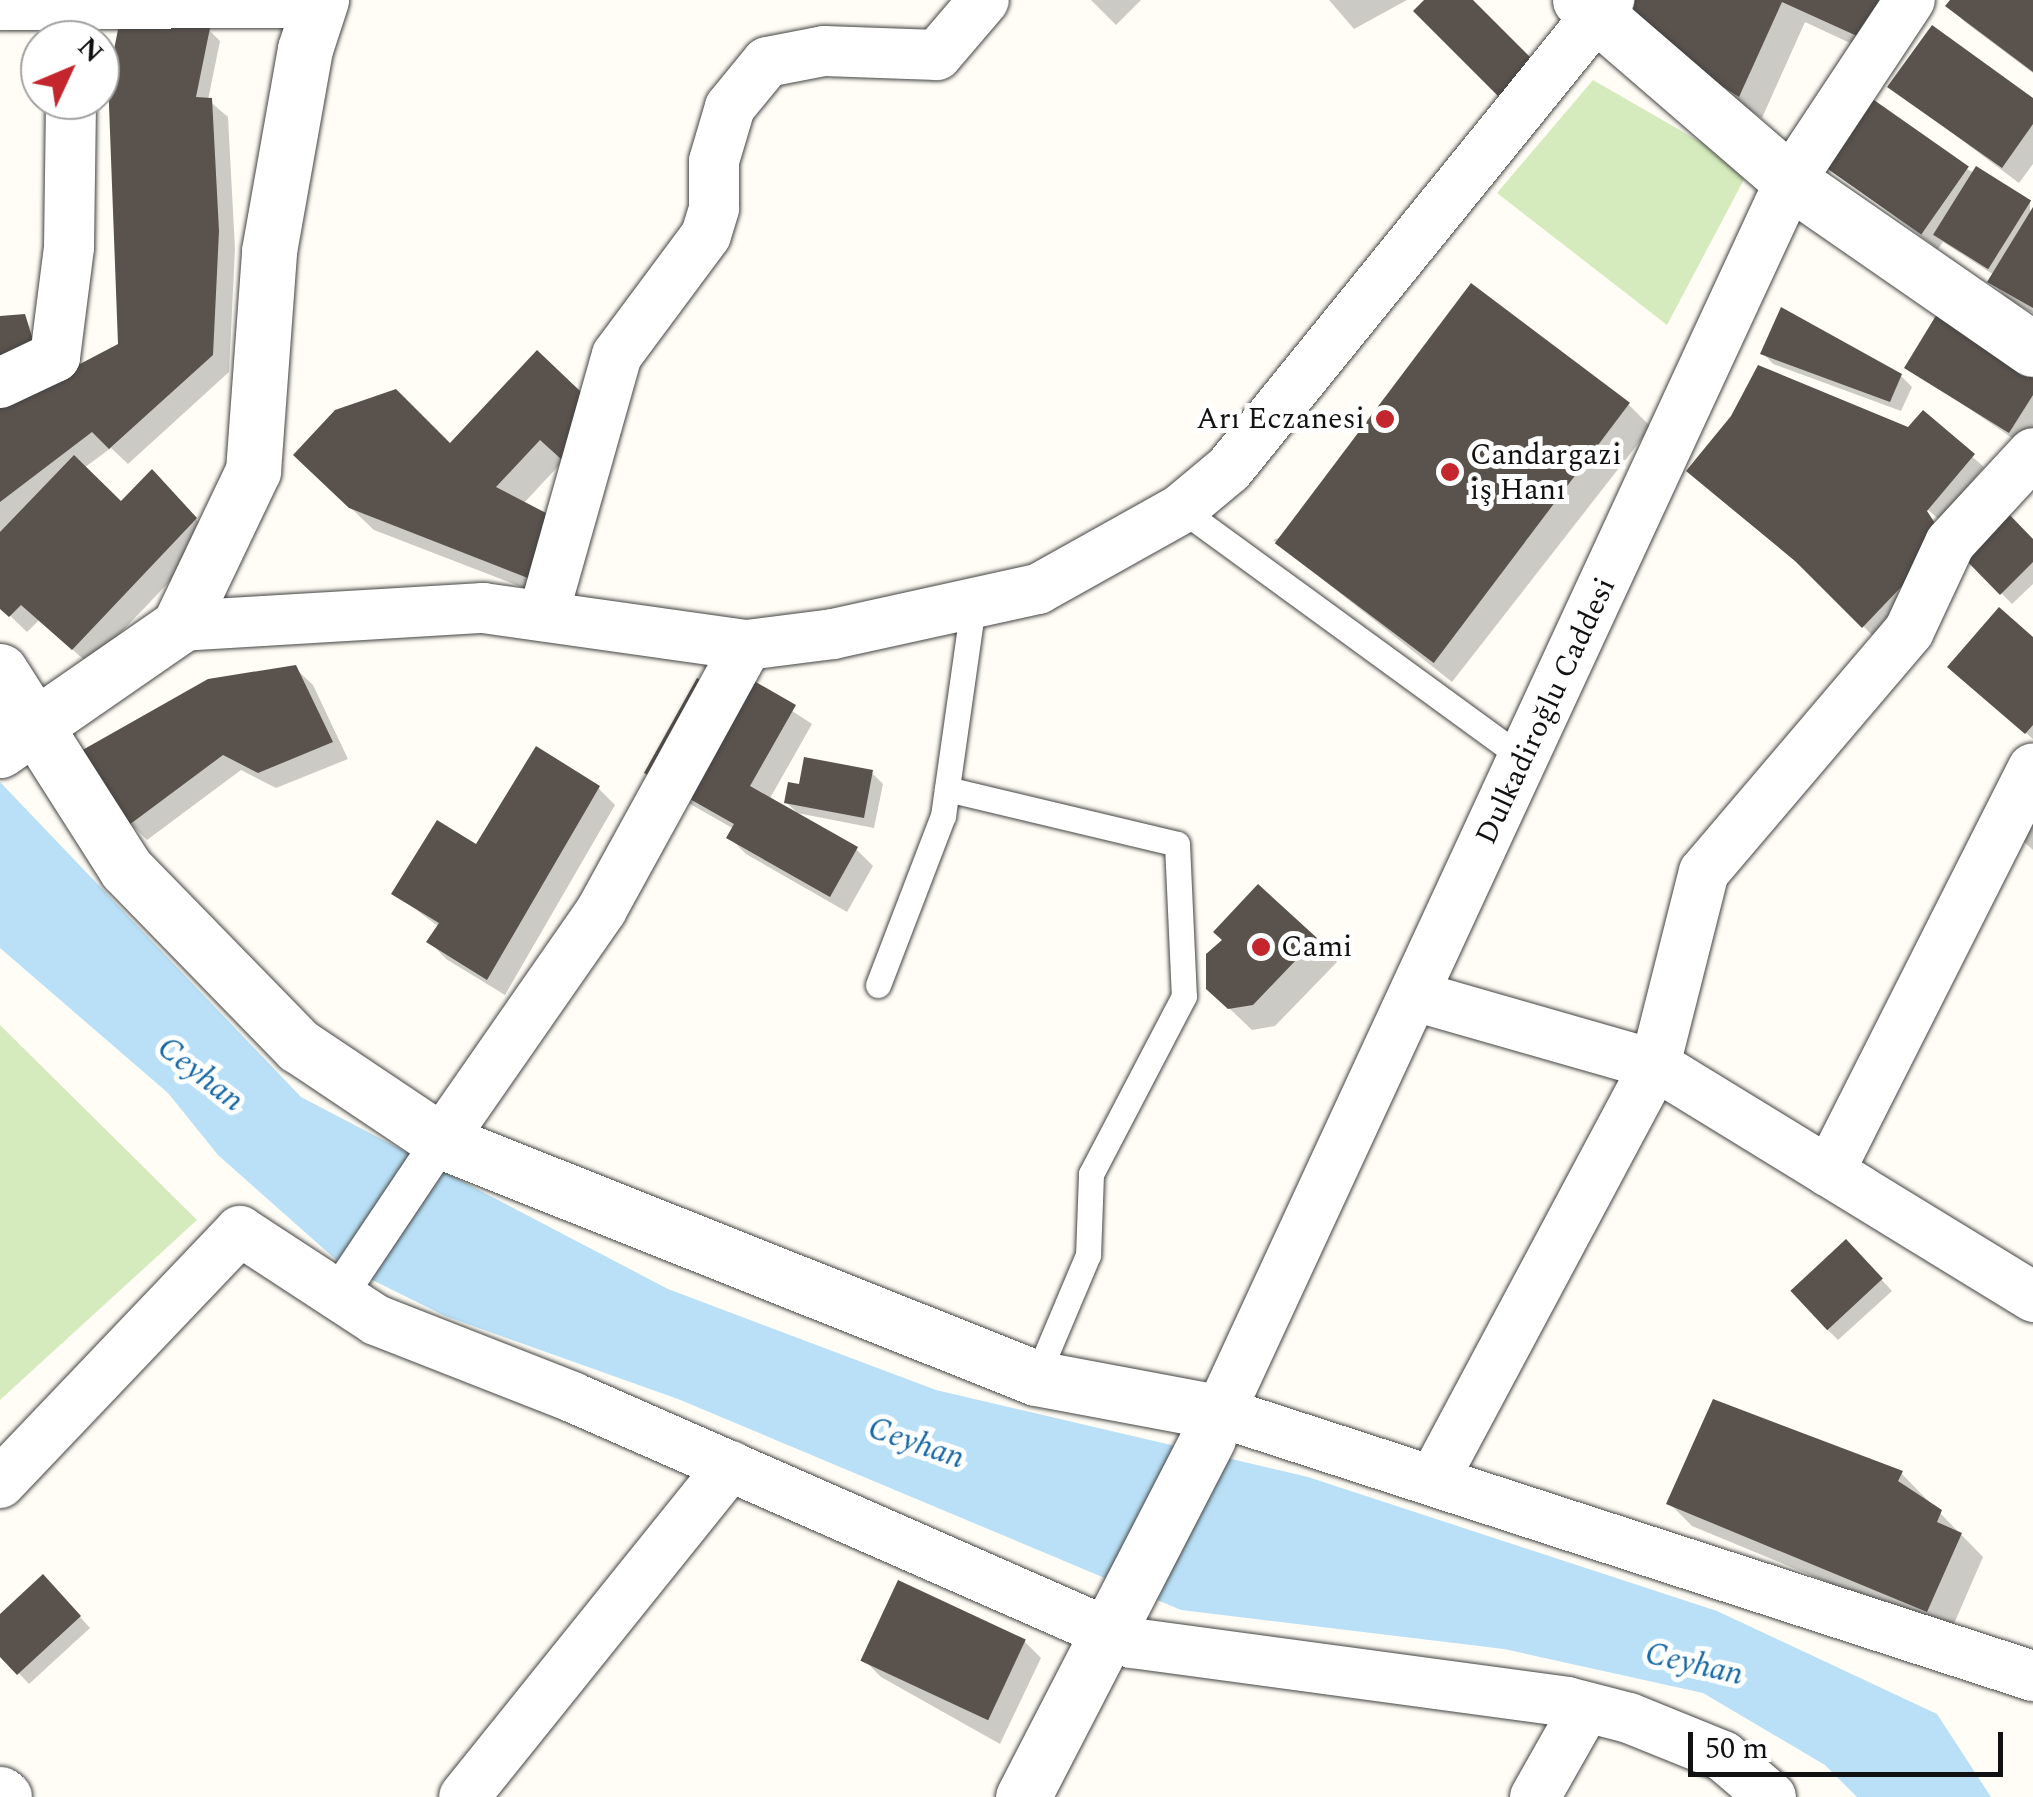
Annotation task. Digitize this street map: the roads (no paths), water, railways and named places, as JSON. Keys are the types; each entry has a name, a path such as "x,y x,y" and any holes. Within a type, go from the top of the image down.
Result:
{"street":[{"path":"543,616 617,355 706,235 714,208 714,161 730,107 768,62 824,51 937,55 984,0"},
{"name":"Dulkadiroğlu Caddesi","path":"1216,1425 1790,180 1910,0"},
{"path":"0,5 72,14 321,1 305,50 269,251 253,471 179,626 18,737"},
{"path":"179,626 483,608 747,645 1038,589 1182,509 1229,470 1597,5 1790,180 2033,349"},
{"path":"0,383 55,358 69,247 70,120"},
{"path":"1433,1481 1655,1066 1704,872 1909,631 1950,543 2033,453"},
{"path":"338,1295 602,909 747,645"},
{"path":"0,671 18,737 126,870 299,1046 441,1142 1036,1378 1433,1481 2033,1676"},
{"path":"1829,1172 2033,769"},
{"path":"1416,996 1655,1066 2033,1298"},
{"path":"0,1483 240,1231 376,1320 1114,1623 1132,1643 1586,1707 1723,1756 1770,1797"},
{"path":"1023,1797 1216,1425"},
{"path":"464,1797 730,1466"},
{"path":"1535,1797 1586,1707"}],"lane":[{"path":"1182,509 1524,758"},
{"path":"878,986 943,816 973,604"},
{"path":"947,788 1177,844 1184,996 1091,1174 1088,1255 1036,1378"}],"water":[{"name":"Ceyhan","path":"0,782 301,1097 668,1289 936,1390 1308,1477 1717,1611 1937,1714 1991,1797 1857,1797 1825,1765 1703,1693 1504,1649 1181,1610 678,1399 445,1316 342,1265 218,1155 168,1093 0,948"}],"place":[{"name":"Arı Eczanesi","path":"1385,419"},
{"name":"Candargazi iş Hanı","path":"1450,472"},
{"name":"Cami","path":"1261,947"}]}
